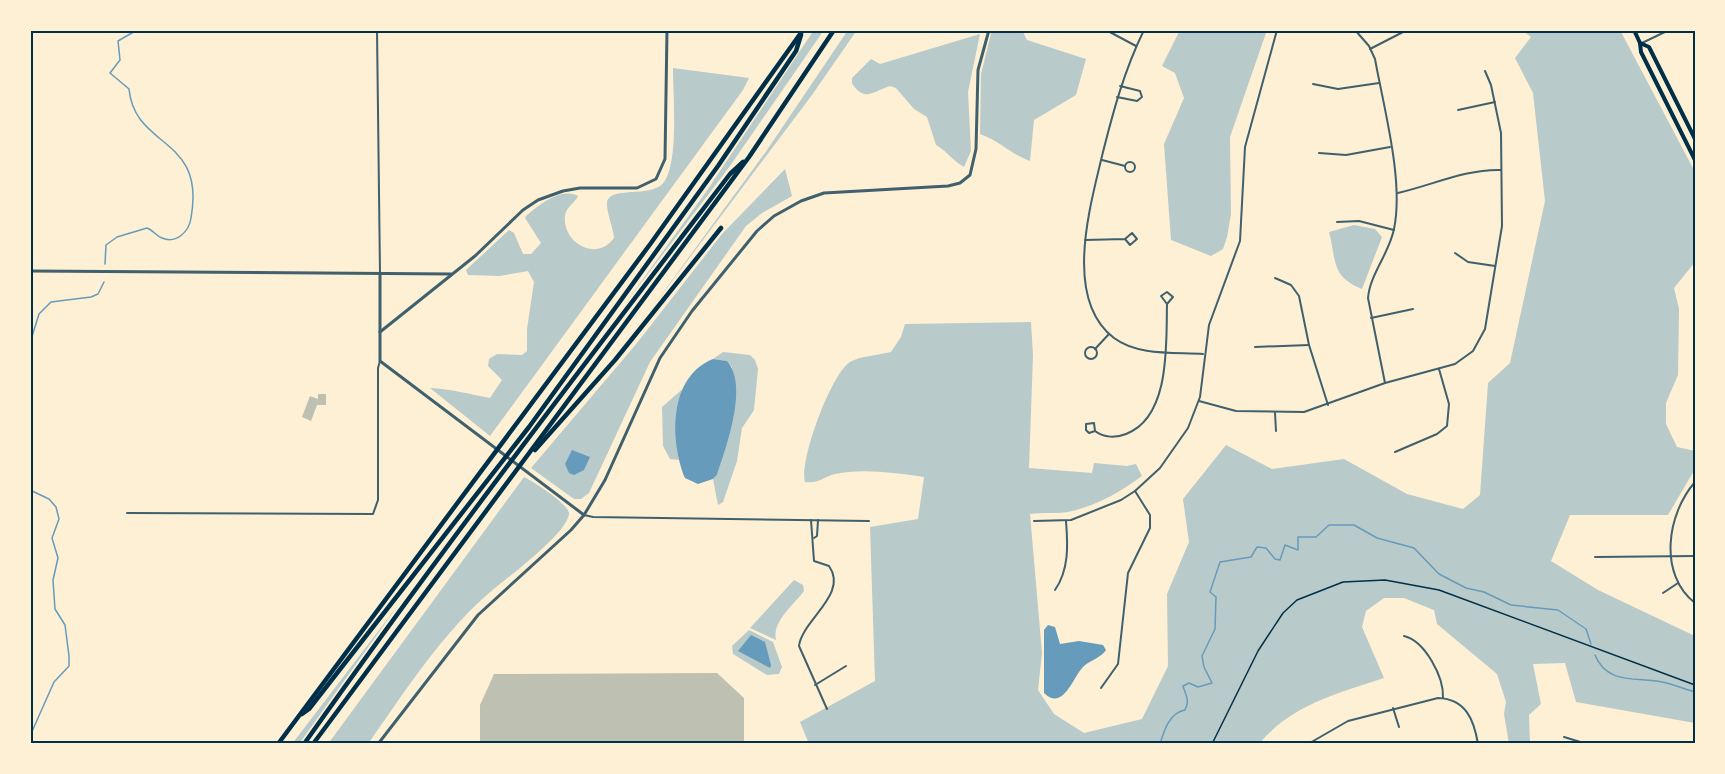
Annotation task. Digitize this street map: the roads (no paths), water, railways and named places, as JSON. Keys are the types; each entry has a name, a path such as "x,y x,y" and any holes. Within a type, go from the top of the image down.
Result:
{"highway":[{"path":"313,744 749,157 834,30"},
{"path":"297,717 309,709 406,586 585,351 796,51 802,31"},
{"path":"278,744 651,243 802,31"},
{"path":"304,744 420,582 541,420 730,174 749,157"},
{"path":"516,473 615,360 720,228"}],"main road":[{"path":"1634,30 1641,52 1695,160"},
{"path":"1640,43 1649,47 1695,139"}],"street":[{"path":"127,513 361,515 375,513 378,500 378,368 380,361 377,30"},
{"path":"380,332 453,274 535,202 563,191 580,188 642,187 656,179 665,159 667,30"},
{"path":"378,744 478,615 564,536 584,514 605,480 660,358 693,311 756,231 774,216 801,201 824,193 948,186 960,183 970,175 976,149 978,70 989,30"},
{"path":"1092,30 1106,30 1136,46"},
{"path":"1144,30 1120,86 1089,206 1085,240 1087,296 1100,323 1109,334 1129,345 1204,354"},
{"path":"1034,521 1066,521 1112,505 1135,491 1175,450 1199,401 1204,354 1213,310 1240,241 1245,147 1277,30"},
{"path":"1355,30 1370,49 1379,83 1398,193 1394,230 1386,254 1370,286 1368,298 1385,383"},
{"path":"1640,43 1669,30"},
{"path":"1370,49 1405,31"},
{"path":"1199,401 1236,411 1304,412 1385,383 1438,369 1468,356 1482,338 1502,226 1501,133 1495,102 1485,71"},
{"path":"1313,84 1338,89 1379,83"},
{"path":"1117,97 1137,101 1142,97 1140,91 1120,86"},
{"path":"1458,110 1495,102"},
{"path":"1319,153 1346,155 1390,147"},
{"path":"1101,160 1125,166"},
{"path":"1398,193 1437,184 1466,172 1502,170"},
{"path":"1337,222 1359,221 1394,230"},
{"path":"1085,240 1125,239"},
{"path":"1455,253 1467,262 1495,266"},
{"path":"30,272 453,274"},
{"path":"1275,278 1289,284 1298,293 1309,345 1328,405"},
{"path":"1095,431 1106,436 1120,436 1142,424 1161,387 1167,303"},
{"path":"1371,318 1413,309"},
{"path":"1095,349 1109,334"},
{"path":"1255,347 1309,345"},
{"path":"380,361 483,441 584,514 593,517 869,521"},
{"path":"1395,452 1443,431 1448,422 1450,408 1438,369"},
{"path":"1275,413 1276,431"},
{"path":"1695,482 1682,499 1675,516 1671,555 1678,583 1695,603"},
{"path":"1101,688 1118,664 1129,569 1150,528 1150,515 1135,491"},
{"path":"811,520 814,561 825,564 832,570 834,587 800,640 801,654 827,709"},
{"path":"814,538 817,536 818,520"},
{"path":"1055,590 1063,579 1066,561 1066,521"},
{"path":"1595,556 1695,556"},
{"path":"1663,593 1678,583"},
{"path":"1404,636 1413,640 1437,669 1443,684 1443,698"},
{"path":"815,685 846,666"},
{"path":"1308,744 1340,724 1393,708 1443,698 1456,702 1467,712 1474,726 1478,744"},
{"path":"1393,708 1398,727"},
{"path":"1564,737 1587,744"}],"water":[{"path":"713,359 727,361 736,385 736,401 730,433 717,475 713,479 698,484 685,478 680,463 675,429 677,411 680,395 688,380 698,368"},
{"path":"572,450 590,457 584,470 574,475 569,473 565,464"},
{"path":"1048,625 1055,627 1060,644 1079,641 1103,645 1106,650 1083,667 1067,691 1057,698 1051,698 1044,693 1044,630"},
{"path":"751,635 765,642 770,668 738,651"}],"waterway":[{"path":"105,264 106,245 117,237 147,228 160,237 177,238 188,228 191,218 193,191 188,171 180,157 143,123 134,109 129,89 110,73 120,60 118,41 137,30"},
{"path":"30,343 39,314 51,302 91,297 98,294 104,282"},
{"path":"30,490 49,499 56,507 59,519 52,538 58,558 53,580 55,609 65,625 69,656 69,666 54,682 30,736"},
{"path":"1160,744 1165,728 1171,719 1185,710 1187,698 1183,686 1189,683 1198,687 1212,683 1204,667 1202,656 1215,629 1216,597 1210,592 1220,562 1251,557 1257,547 1266,548 1275,559 1280,560 1285,545 1298,550 1298,537 1316,537 1329,525 1354,525 1377,538 1414,548 1439,574 1466,588 1484,592 1511,605 1558,610 1586,629 1591,644"},
{"path":"1595,655 1600,665 1615,675 1662,682 1695,692"}]}
